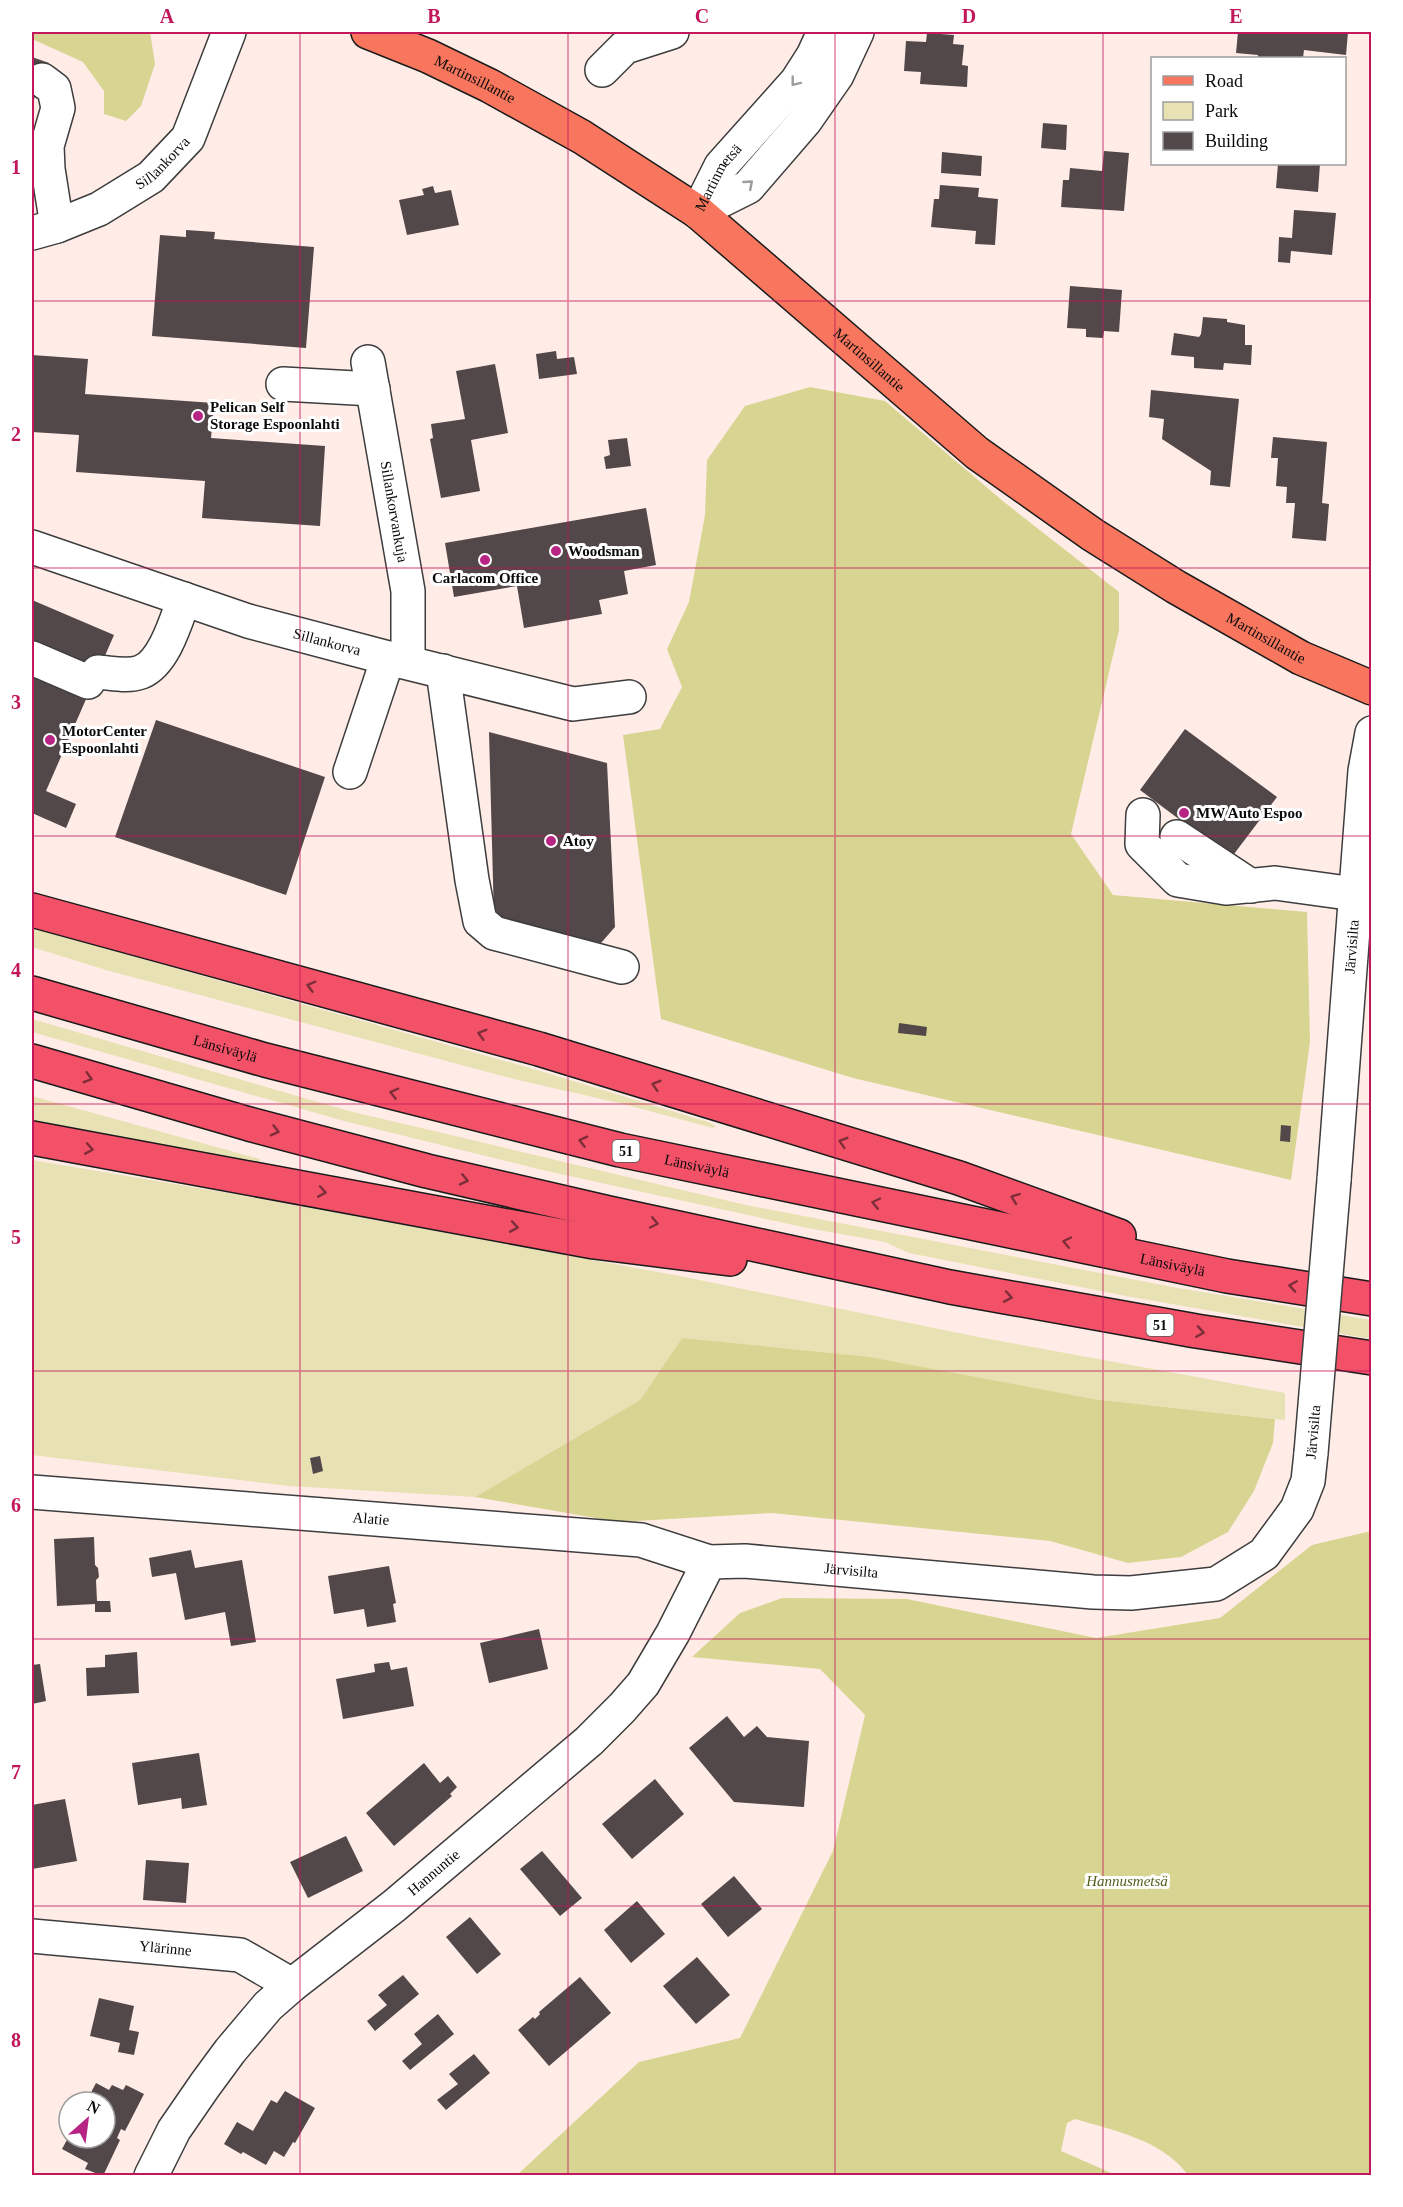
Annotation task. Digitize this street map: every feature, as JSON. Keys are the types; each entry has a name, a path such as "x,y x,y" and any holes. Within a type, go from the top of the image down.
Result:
{"highway":[{"path":"32,887 188,953"},
{"path":"32,910 539,1049 959,1178 1227,1276"},
{"name":"Länsiväylä","path":"32,993 265,1060 620,1150 1227,1276 1371,1299"},
{"name":"51","path":"32,1061 249,1124 428,1171 950,1287 1196,1331 1371,1358"},
{"path":"32,1138 594,1242 950,1287"}],"main road":[{"name":"Martinsillantie","path":"368,32 428,56 490,86 572,131 698,212 977,453 1093,535 1176,587 1301,658 1371,688"}],"street":[{"name":"Sillankorva","path":"44,230 99,209 151,177 188,138 229,32"},
{"path":"602,70 625,47 672,32"},
{"name":"Martinmetsä","path":"698,212 748,187 805,121 837,75 833,36"},
{"path":"42,80 54,89 58,108 47,146 48,169 44,230"},
{"name":"Sillankorvankuja","path":"283,384 370,376 408,591 398,660 350,772"},
{"name":"Sillankorva","path":"32,546 248,621 398,660 573,704 630,697"},
{"path":"32,658 93,677 142,672 157,661 173,629 184,599"},
{"path":"443,671 471,880 480,921 494,933 622,968"},
{"name":"Järvisilta","path":"709,1562 745,1561 1093,1592 1131,1593 1216,1584 1264,1554 1297,1509 1308,1481 1334,1180 1365,771 1371,733"},
{"path":"1143,815 1142,844 1178,880 1226,888 1275,883 1355,894"},
{"path":"1177,837 1251,886"},
{"name":"Alatie","path":"32,1492 641,1540 709,1562"},
{"name":"Hannuntie","path":"151,2175 174,2130 230,2050 268,2006 394,1906 590,1741 614,1716 643,1684 673,1633 709,1562"},
{"name":"Ylärinne","path":"32,1936 240,1955 292,1985"}],"green space":[{"path":"32,32 150,32 155,64 141,106 126,121 104,114 104,91 83,62 32,39"},
{"path":"810,387 885,401 1004,502 1119,592 1119,630 1071,834 1113,895 1307,912 1310,1042 1291,1180 853,1078 661,1019 623,735 660,729 682,687 667,649 689,602 705,515 707,460 745,406"},
{"path":"32,928 537,1070 716,1126 713,1128 514,1079 106,970 32,947"},
{"path":"32,1019 349,1111 746,1205 1178,1288 1371,1320 1371,1339 1126,1296 909,1253 885,1242 807,1228 542,1170 344,1121 32,1032"},
{"path":"32,1096 260,1159 259,1163 32,1122"},
{"path":"32,1160 222,1192 685,1277 978,1337 1285,1393 1285,1420 1093,1399 682,1338 640,1400 475,1497 289,1486 32,1455"},
{"path":"682,1338 869,1357 1093,1399 1275,1419 1273,1443 1254,1491 1228,1532 1181,1557 1128,1563 1050,1541 772,1513 619,1522 475,1497 640,1400"},
{"name":"Hannusmetsä","path":"1371,1531 1371,2175 1188,2175 1165,2153 1152,2145 1137,2138 1075,2119 1067,2123 1061,2151 1116,2175 517,2175 639,2062 740,2038 833,1851 865,1715 820,1669 692,1657 740,1613 782,1598 907,1599 1096,1638 1220,1618 1312,1545"}],"building":[{"path":"1238,32 1348,32 1346,55 1304,50 1303,57 1258,57 1258,55 1236,53"},
{"path":"927,33 954,35 953,44 964,45 962,65 968,66 967,87 920,84 921,72 904,71 906,41 926,42"},
{"path":"32,57 49,63 32,104"},
{"path":"1043,123 1067,125 1066,150 1041,148"},
{"path":"1104,151 1129,153 1124,211 1061,207 1063,180 1069,180 1070,168 1102,171"},
{"path":"942,152 982,156 981,176 941,173"},
{"path":"1278,165 1320,165 1318,192 1276,188"},
{"path":"940,185 979,188 978,197 998,199 995,245 975,244 976,231 931,227 934,199 939,199"},
{"path":"433,186 435,193 451,190 459,225 407,235 399,200 424,195 422,189"},
{"path":"1294,210 1336,213 1332,255 1291,251 1290,263 1278,262 1279,237 1292,238"},
{"path":"186,230 215,232 214,239 314,247 306,348 152,336 160,235 186,237"},
{"path":"1070,286 1122,290 1119,332 1104,331 1103,338 1086,337 1086,329 1067,328"},
{"path":"1203,317 1227,319 1227,322 1245,325 1245,345 1252,345 1251,365 1224,363 1223,370 1194,368 1194,357 1171,355 1174,333 1199,337"},
{"path":"556,351 557,359 574,357 577,374 539,379 536,354"},
{"path":"32,355 88,359 85,394 214,403 211,438 325,446 320,526 202,518 205,481 76,472 79,435 32,432"},
{"path":"495,364 508,433 471,440 480,491 441,498 430,439 433,438 431,424 465,419 456,371"},
{"path":"1151,390 1239,399 1230,487 1210,485 1211,471 1162,439 1164,419 1149,417"},
{"path":"1273,437 1327,442 1322,503 1329,504 1326,541 1292,538 1295,503 1286,503 1287,487 1276,486 1278,458 1271,458"},
{"path":"627,438 631,466 606,469 604,457 610,455 608,440"},
{"path":"646,508 656,565 624,571 628,594 599,600 602,614 524,628 517,586 454,597 445,543"},
{"name":"MotorCenter Espoonlahti","path":"32,600 114,635 46,791 76,804 66,828 32,813"},
{"path":"156,720 325,777 286,895 115,837"},
{"path":"1185,729 1277,797 1231,858 1140,790"},
{"name":"Atoy","path":"489,732 607,763 615,927 601,943 494,918"},
{"path":"899,1023 927,1027 926,1036 898,1033"},
{"path":"1281,1125 1291,1126 1290,1142 1280,1141"},
{"path":"320,1456 323,1471 313,1474 310,1458"},
{"path":"94,1537 95,1565 98,1568 99,1577 96,1580 97,1601 110,1601 111,1612 95,1612 95,1604 57,1606 54,1539"},
{"path":"191,1550 195,1568 242,1560 256,1642 231,1646 225,1612 185,1620 176,1573 152,1577 149,1558"},
{"path":"389,1566 396,1603 393,1604 396,1622 367,1627 364,1609 334,1614 328,1576"},
{"path":"539,1629 548,1669 489,1683 480,1643"},
{"path":"137,1652 139,1693 87,1696 86,1668 105,1667 105,1655"},
{"path":"389,1662 391,1670 407,1667 414,1706 343,1719 336,1679 375,1672 374,1664"},
{"path":"40,1664 46,1701 32,1704 32,1665"},
{"path":"727,1716 744,1737 757,1726 767,1737 809,1741 804,1807 734,1802 689,1748"},
{"path":"199,1753 207,1805 182,1809 181,1798 138,1805 132,1763"},
{"path":"424,1763 440,1783 448,1776 457,1787 450,1794 452,1796 394,1846 366,1813"},
{"path":"655,1779 684,1814 632,1859 602,1824"},
{"path":"65,1799 77,1861 32,1869 32,1805"},
{"path":"346,1836 363,1871 308,1898 290,1862"},
{"path":"542,1851 582,1898 560,1916 520,1869"},
{"path":"146,1860 189,1863 186,1903 143,1900"},
{"path":"734,1876 762,1909 728,1937 701,1904"},
{"path":"637,1901 665,1934 631,1963 604,1930"},
{"path":"470,1917 501,1954 477,1974 446,1937"},
{"path":"697,1957 730,1995 696,2024 663,1986"},
{"path":"403,1975 419,1994 375,2031 367,2021 387,2005 378,1995"},
{"path":"580,1977 611,2013 549,2066 518,2030 533,2017 535,2019 540,2014 539,2012"},
{"path":"99,1998 134,2006 129,2030 139,2032 134,2055 118,2052 120,2043 90,2036"},
{"path":"438,2014 454,2034 410,2070 402,2061 422,2044 414,2034"},
{"path":"474,2054 490,2073 446,2110 437,2100 458,2084 449,2074"},
{"path":"96,2083 109,2090 92,2090"},
{"path":"112,2085 123,2090 126,2085 144,2094 125,2131 121,2129 117,2138 117,2090 109,2090"},
{"path":"285,2091 315,2108 295,2143 293,2142 284,2157 274,2151 266,2165 224,2144 237,2122 253,2131 271,2100 277,2103"},
{"path":"64,2150 115,2150 103,2176 85,2169 88,2163"}],"place":[{"name":"Pelican Self Storage Espoonlahti","path":"198,416"},
{"name":"Woodsman","path":"556,551"},
{"name":"Carlacom Office","path":"485,560"},
{"name":"MotorCenter Espoonlahti","path":"50,740"},
{"name":"MW Auto Espoo","path":"1184,813"},
{"name":"Atoy","path":"551,841"}]}
